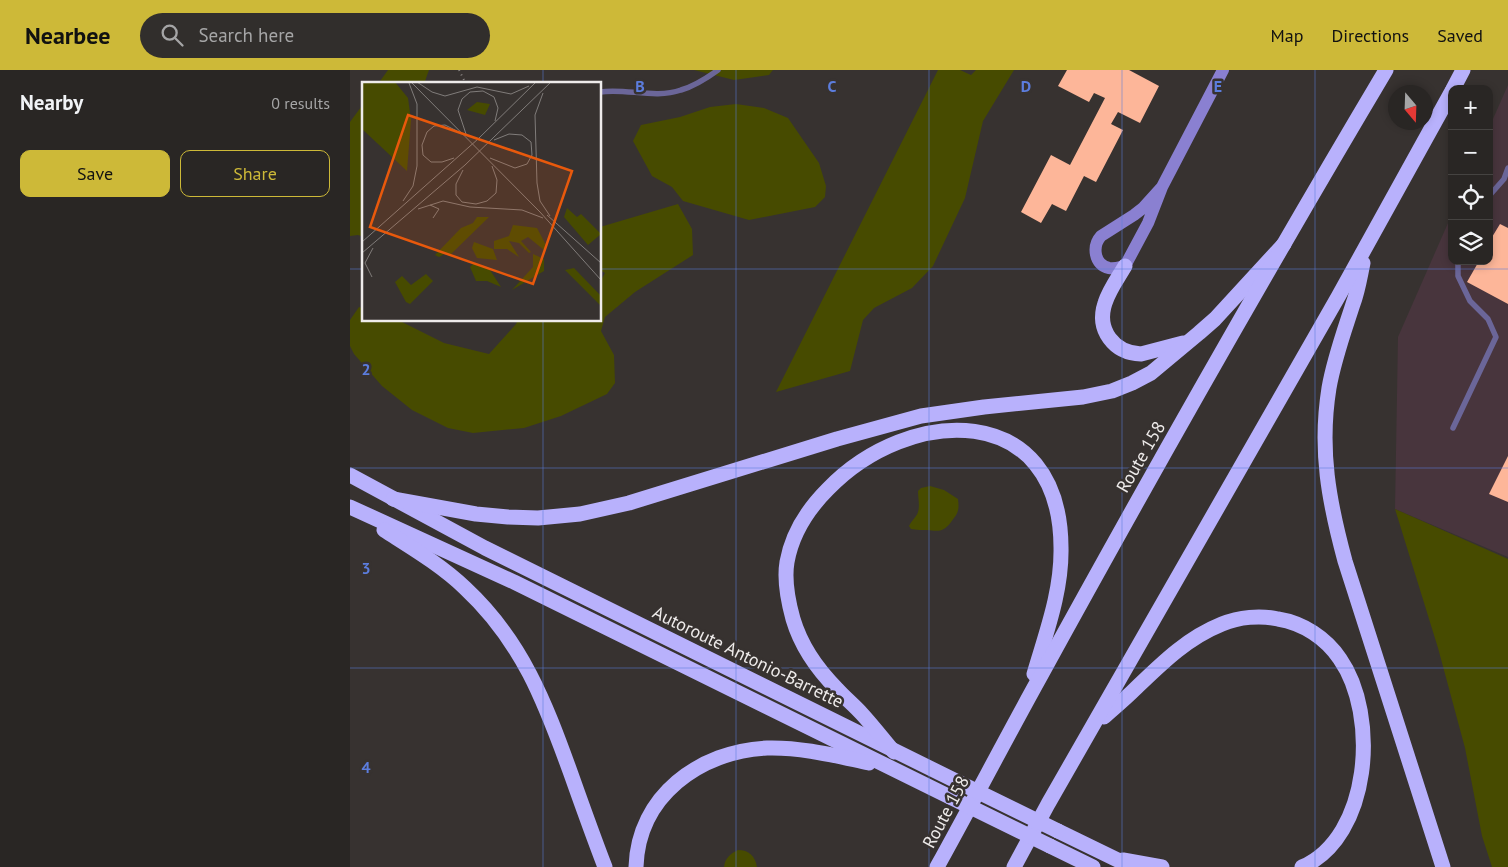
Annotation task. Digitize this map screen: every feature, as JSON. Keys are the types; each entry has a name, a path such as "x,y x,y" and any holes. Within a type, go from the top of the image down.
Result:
{"highway":[{"name":"Route 158","path":"938,864 1147,484 1386,70"},
{"path":"1455,85 1463,70"},
{"path":"1014,867 1368,245 1448,97"},
{"path":"393,499 476,514 508,517 553,517 592,512 646,498 837,439 921,416 984,406 1083,397 1112,391 1151,373 1215,319 1284,244"},
{"path":"1368,245 1329,388 1324,428 1327,484 1332,513 1345,561 1443,867"},
{"path":"1125,266 1109,293 1103,311 1104,325 1113,343 1128,352 1141,354 1189,341"},
{"path":"894,752 861,712 828,680 809,655 792,617 787,573 789,554 796,534 807,514 822,495 847,470 858,462 898,441 944,430 986,433 1004,440 1020,450 1033,463 1049,486 1060,525 1060,568 1053,608 1027,700"},
{"name":"Autoroute Antonio-Barrette","path":"350,475 485,548 894,752 1132,867"},
{"path":"350,507 454,578 487,610 507,635 529,671 542,698 605,867"},
{"name":"Autoroute Antonio-Barrette","path":"350,507 514,582 1093,867"},
{"path":"1093,726 1174,652 1200,635 1223,624 1243,618 1274,618 1294,623 1319,637 1341,660 1354,688 1362,730 1362,761 1356,797 1344,827 1323,854 1302,867"},
{"path":"636,867 637,852 643,832 656,805 669,789 682,778 698,767 714,760 749,750 787,748 819,752 895,769"},
{"path":"1116,859 1162,867"}],"street":[{"path":"1162,187 1138,212 1097,240 1094,250 1098,261 1102,265 1107,268 1125,266 1148,223 1162,187 1223,70"}],"lane":[{"path":"601,92 664,93 680,91 698,83 718,70"},
{"path":"1493,191 1504,179 1508,168"},
{"path":"1453,428 1496,337 1488,319 1470,301 1458,276 1458,265"}],"path":[{"path":"459,70 465,82"}],"shaded area":[{"path":"388,70 429,70 425,82 379,82"},
{"path":"694,70 773,70 769,75 734,80"},
{"path":"938,70 960,70 971,75 976,70 1014,70 983,121 965,198 933,266 912,288 874,308 863,320 850,371 776,392"},
{"path":"1508,85 1508,557 1395,509 1398,337 1448,223 1448,265 1493,265 1493,119"},
{"path":"736,104 764,108 788,118 819,163 826,186 825,197 815,207 749,220 683,201 672,187 652,176 633,141 641,125 680,117 710,107"},
{"path":"362,106 362,236 350,236 350,122"},
{"path":"678,204 692,229 693,255 635,292 605,317 601,331 614,355 615,383 607,394 561,416 524,428 473,433 448,428 412,410 382,386 354,354 350,346 350,320 359,307 362,308 362,321 400,321 444,343 489,354 518,321 601,321 601,280 605,273 601,271 601,227"},
{"path":"930,486 944,490 958,499 957,514 943,530 911,529 909,526 918,510 918,491 921,488"},
{"path":"1395,509 1508,559 1508,867 1492,867 1482,836 1465,748 1438,648"},
{"path":"738,850 751,854 757,867 724,867 728,857"}],"building":[{"path":"1067,70 1129,70 1159,86 1140,123 1118,112 1111,124 1123,130 1096,182 1084,176 1066,211 1052,204 1041,223 1021,212 1051,155 1070,165 1105,98 1094,93 1089,102 1058,86"},
{"path":"1500,224 1508,228 1508,304 1467,282 1477,265 1493,265 1493,235"},
{"path":"1508,456 1508,502 1489,494"}]}
